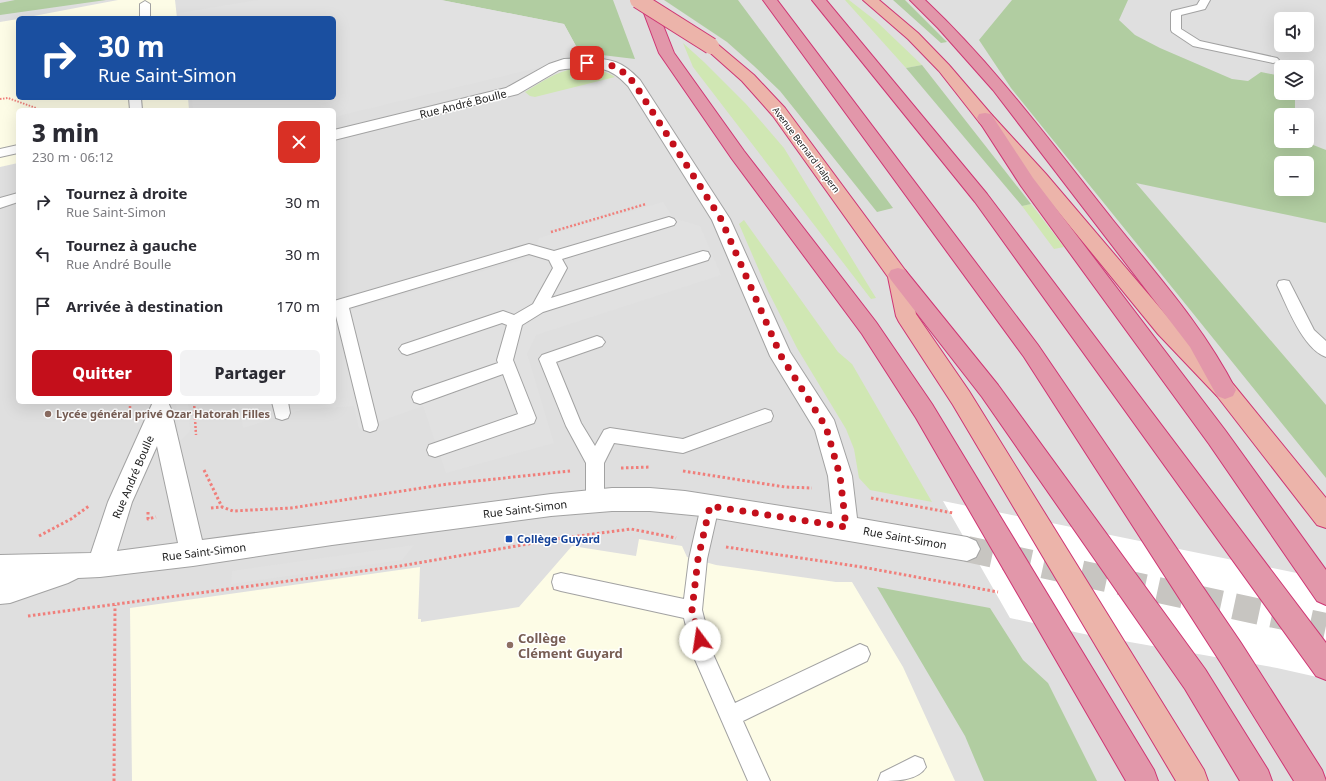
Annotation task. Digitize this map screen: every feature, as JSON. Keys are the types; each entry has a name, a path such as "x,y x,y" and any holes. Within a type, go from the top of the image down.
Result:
{"highway":[{"name":"Avenue Bernard Halpern","path":"638,0 711,46 748,78 780,112 898,275"},
{"path":"646,0 666,53 738,155 869,328 924,411 1143,781"},
{"path":"770,0 1031,351 1227,647 1311,781"},
{"path":"819,0 981,198 1326,666"},
{"path":"871,0 913,36 944,68 985,118 1040,178 1165,328 1225,390 1326,517"},
{"path":"917,0 942,24 1004,94 1197,341 1225,390"},
{"path":"985,118 1027,182 1217,437 1326,592"},
{"path":"898,275 906,316 961,398 1192,781"},
{"path":"898,275 990,391 1195,679 1257,781"}],"street":[{"name":"Rue André Boulle","path":"336,135 512,91 554,67 564,64 610,64 624,72 634,83 721,219 781,356 826,427 840,476 846,527"},
{"name":"Rue André Boulle","path":"160,408 193,554"},
{"name":"Rue André Boulle","path":"91,565 120,502 160,408"},
{"name":"Rue Saint-Simon","path":"0,567 23,564 91,565 193,554 446,519 595,501 651,500 710,506 846,527 967,548"},
{"name":"Rue Saint-Simon","path":"0,591 10,590 91,565"}],"lane":[{"path":"1205,0 1200,7 1176,14 1176,30 1197,44 1273,60"},
{"path":"145,4 145,16"},
{"path":"0,153 16,150"},
{"path":"0,203 16,198"},
{"path":"370,425 338,306 529,249 554,256 670,222"},
{"path":"538,308 560,268 554,256"},
{"path":"435,450 528,418 505,360 515,322 538,308 703,256"},
{"path":"1284,285 1309,334 1326,351"},
{"path":"407,349 503,317 515,322"},
{"path":"595,462 574,426 547,359 598,342"},
{"path":"420,397 507,366"},
{"path":"595,501 595,462 610,435 683,446 765,416"},
{"path":"710,506 698,559 692,610 703,655 759,781"},
{"path":"562,582 692,610"},
{"path":"730,716 860,654"},
{"path":"889,781 915,766"}],"path":[{"path":"0,99 8,98 36,108"},
{"path":"194,404 196,441"},
{"path":"203,469 222,507"},
{"path":"208,509 222,507 233,511 291,508 448,484"},
{"path":"786,487 814,488"},
{"path":"866,498 959,515"},
{"path":"38,537 71,519 86,506 93,506"},
{"path":"23,616 400,566 563,538 631,530 702,543 907,575 1000,593"},
{"path":"114,781 115,604"}],"shaded area":[{"path":"0,0 1326,0 1326,781 0,781"},
{"path":"118,0 175,0 177,16 34,16"},
{"path":"258,0 441,0 564,24 582,57 336,117 336,108 193,108 192,100 336,100 336,16 180,16 179,13"},
{"path":"16,19 16,100 188,100 189,108 16,108 16,163 0,167 0,22"},
{"path":"663,202 673,218 700,226 721,275 536,335 527,354 554,443 446,473 423,406 359,429 354,406 301,410 243,428 239,404 336,404 336,314 534,256 539,238"},
{"path":"176,404 188,404 190,431 179,442"},
{"name":"Collège Clément Guyard","path":"639,539 682,546 687,557 716,565 836,582 852,582 903,667 955,781 132,781 130,608 420,567 418,619 421,619 421,622 519,607 572,546 636,556"},
{"path":"414,545 402,560 231,584 232,571"}],"green space":[{"path":"15,0 106,0 0,15 0,3"},
{"path":"441,0 613,0 635,59 602,55 582,57 564,24"},
{"path":"664,0 738,0 893,208 877,212 780,91 727,42"},
{"path":"845,0 849,0 876,21 922,65 906,68"},
{"path":"893,0 905,0 947,42 941,43"},
{"path":"1012,0 1128,0 1119,20 1135,35 1160,48 1232,79 1248,81 1261,72 1274,75 1274,100 1295,100 1295,108 1274,108 1274,148 1314,148 1314,145 1326,150 1326,223 1136,183 1326,405 1326,478 1011,88 979,40"},
{"path":"683,43 746,104 784,148 876,298 871,299 693,67"},
{"path":"922,65 1031,204 1022,206 906,68"},
{"path":"576,68 586,68 606,72 615,77 535,97 530,96 525,92 555,74"},
{"path":"1031,204 1064,247 1054,249 1022,206"},
{"path":"744,220 838,352 852,364 932,502 870,490 859,478 854,449 846,429 797,348 768,291 739,224"},
{"path":"877,587 990,608 1023,660 1048,683 1097,781 984,781 965,736"}],"pier":[{"path":"943,501 1326,579 1326,679 1277,668 1084,634 1010,618"}],"tunnel":[{"path":"967,549 1326,626"}],"place":[{"name":"Lycée général privé Ozar Hatorah Filles","path":"48,414"},
{"name":"Collège Guyard","path":"509,539"},
{"name":"Collège Clément Guyard","path":"510,645"}],"route":[{"path":"587,63 610,64 624,72 634,83 721,219 781,356 826,427 840,476 846,527 710,506 698,559 692,610 700,640"}]}
